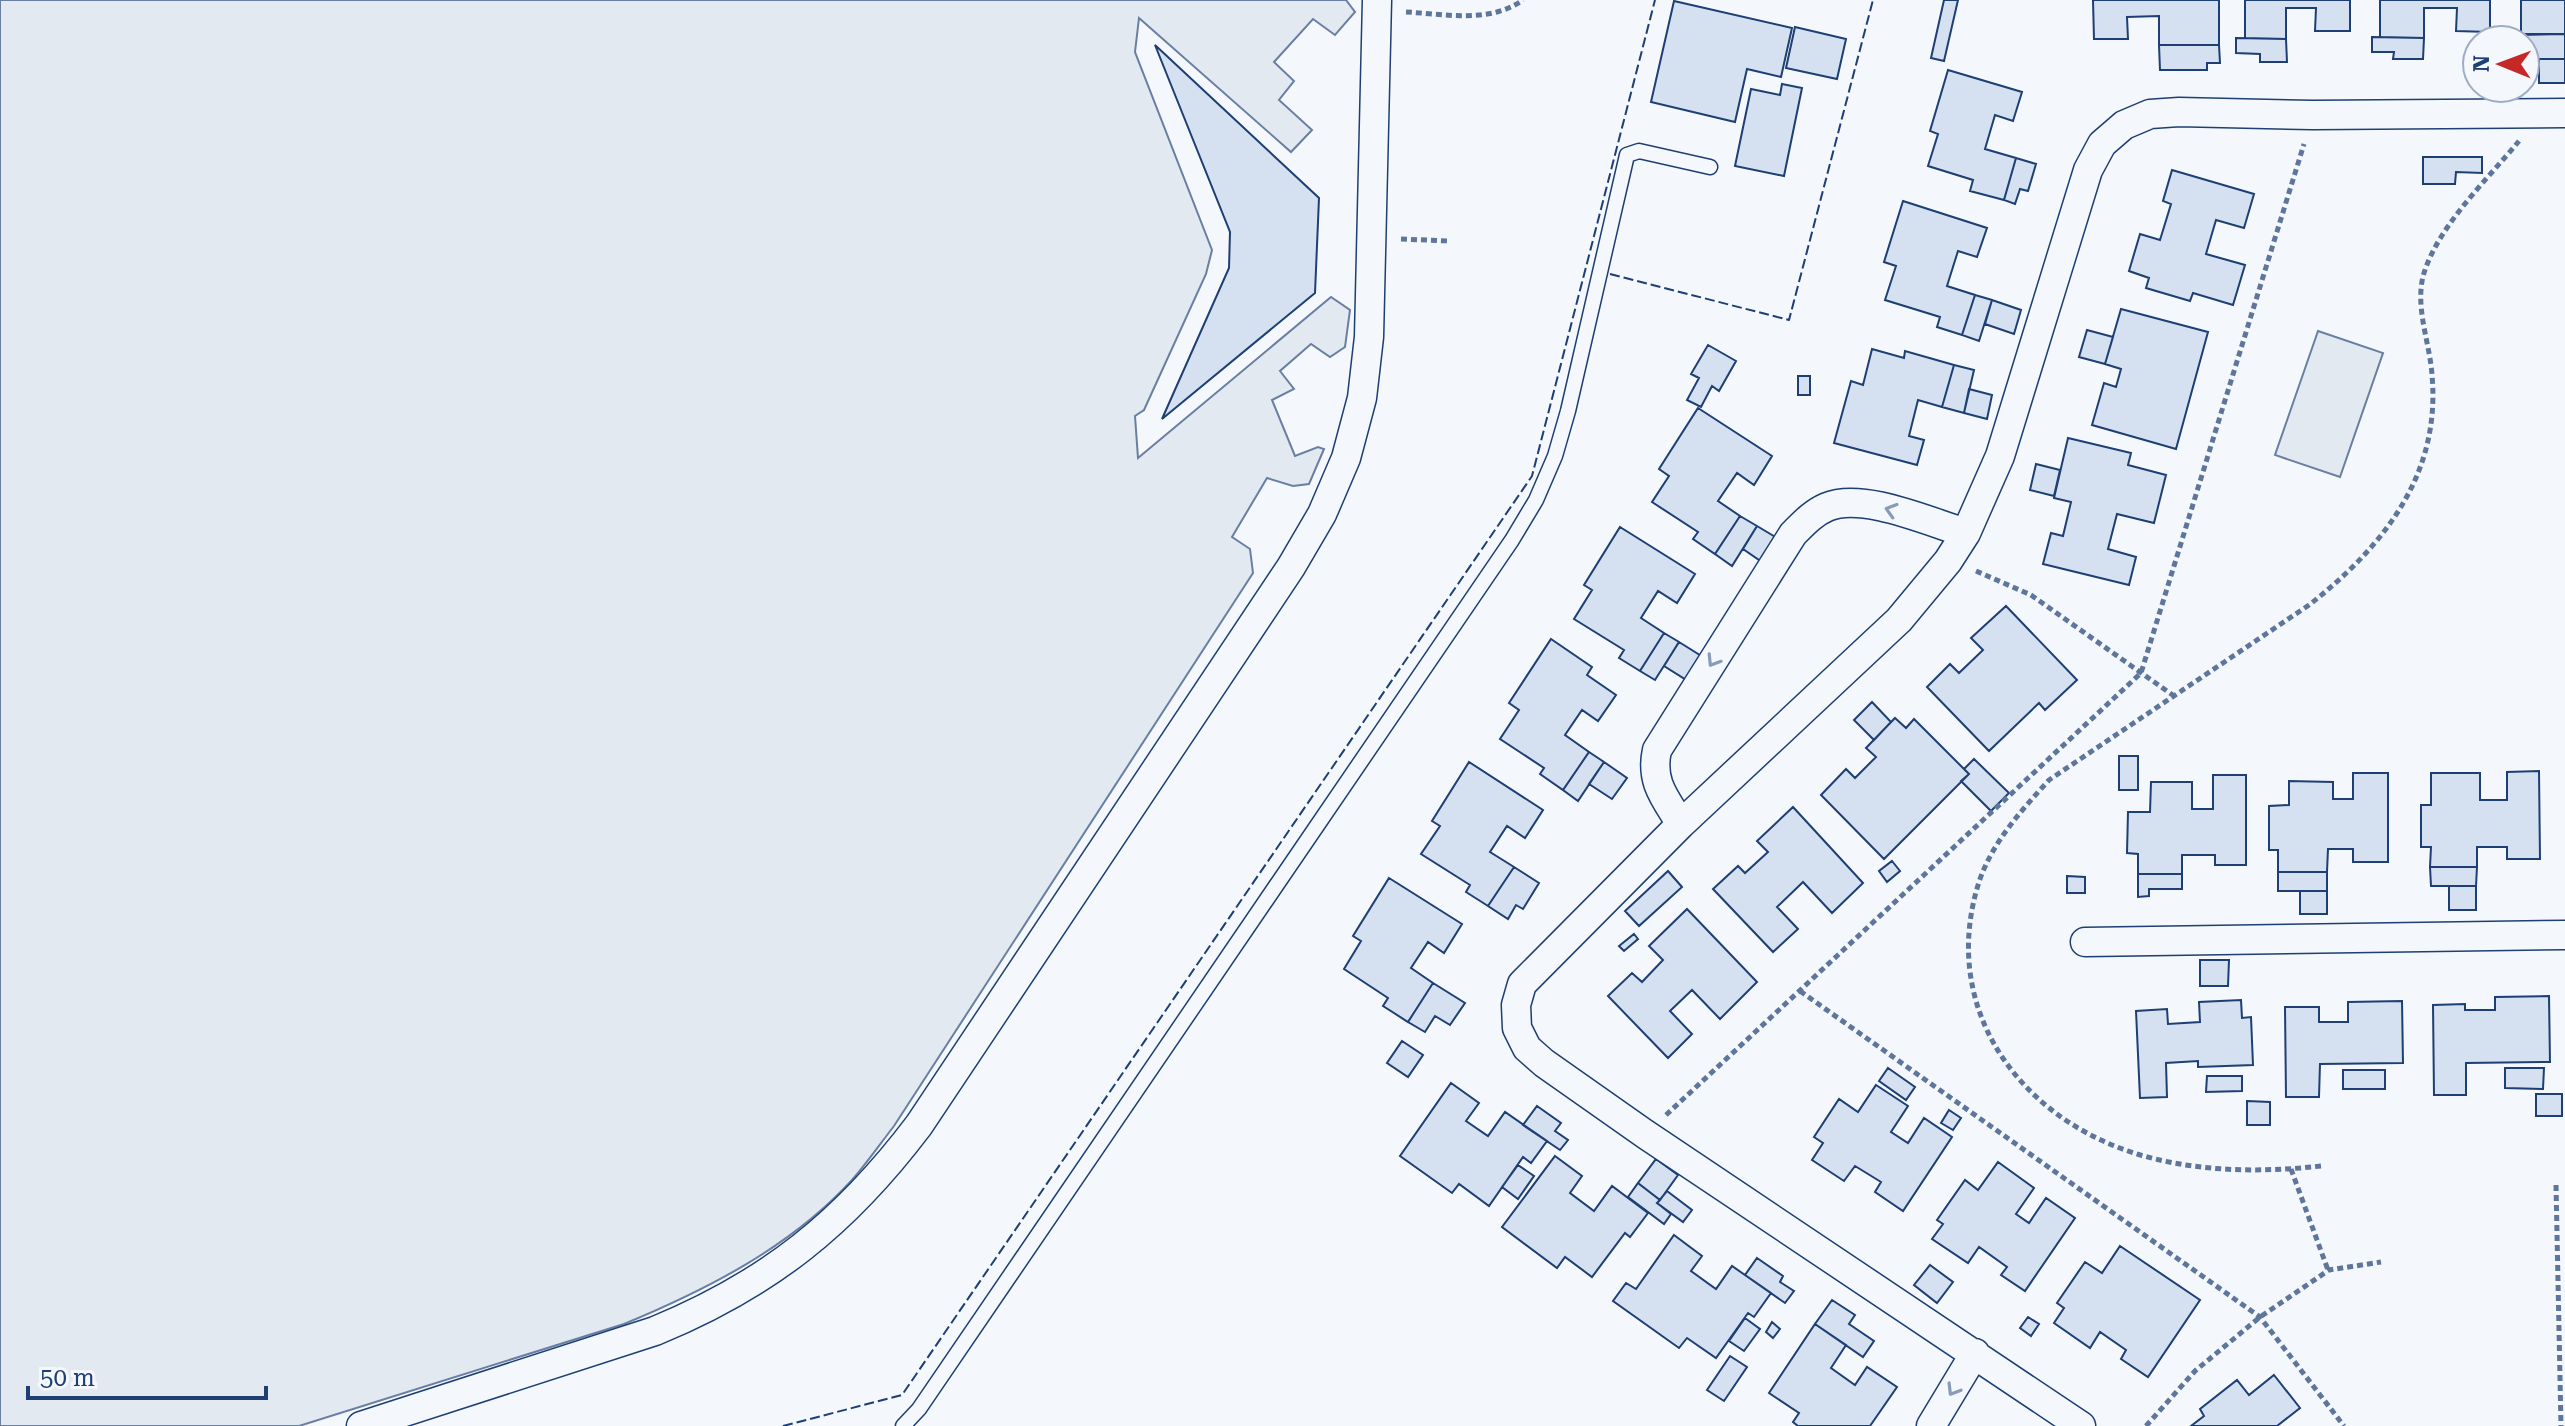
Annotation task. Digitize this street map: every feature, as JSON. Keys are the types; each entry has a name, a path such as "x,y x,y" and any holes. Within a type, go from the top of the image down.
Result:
{"street":[{"path":"361,1426 655,1331 699,1313 780,1265 820,1234 890,1164 955,1072 1282,580 1322,514 1346,458 1362,398 1369,337 1377,5"},
{"path":"2081,1426 1544,1063 1527,1048 1517,1028 1516,1005 1522,984 1681,824 1899,620 1948,561 1966,533 2000,456 2088,170 2102,144 2124,125 2150,114 2179,112 2313,115 2554,113"},
{"path":"1681,824 1655,777 1657,750 1793,534 1809,517 1829,506 1852,502 1874,505 1966,533"},
{"path":"2085,942 2565,935"},
{"path":"1931,1426 1975,1353"}],"lane":[{"path":"903,1426 928,1396 1512,540 1536,500 1555,456 1568,411 1627,155 1639,151 1710,167"}],"path":[{"path":"1377,5 1484,15 1498,13 1523,0"},
{"path":"2321,1166 2220,1169 2175,1164 2130,1152 2101,1140 2049,1108 2006,1065 1978,1011 1969,951 1971,914 1981,878 1997,844 2018,814 2049,780 2309,605 2340,581 2398,514 2428,447 2433,410 2433,376 2421,307 2423,277 2433,249 2449,225 2554,113"},
{"path":"1645,1134 2141,673 2313,115"},
{"path":"1372,239 1450,241"},
{"path":"1948,561 2031,595 2174,696"},
{"path":"1800,991 2260,1317 2344,1426"},
{"path":"2291,1169 2329,1270"},
{"path":"2556,1185 2561,1426"},
{"path":"2146,1426 2195,1371 2260,1317 2329,1270 2381,1262"}],"shaded area":[{"path":"0,0 1346,0 1355,12 1335,35 1313,19 1274,62 1294,81 1279,100 1312,130 1291,152 1139,18 1135,52 1212,250 1206,274 1144,410 1135,416 1138,458 1331,297 1350,310 1345,347 1330,357 1311,344 1280,371 1294,389 1272,400 1295,456 1318,447 1324,449 1309,484 1293,486 1267,478 1232,537 1250,549 1253,573 894,1126 858,1174 828,1204 775,1246 746,1264 686,1297 624,1324 299,1426 0,1426"},
{"path":"2318,331 2383,353 2340,477 2275,455"}],"building":[{"path":"1944,0 1958,0 1944,61 1931,58"},
{"path":"2093,0 2219,0 2219,45 2159,45 2159,16 2127,17 2128,39 2094,39"},
{"path":"2245,0 2350,0 2350,31 2315,31 2316,8 2286,8 2286,39 2245,38"},
{"path":"2380,0 2490,0 2490,24 2461,24 2461,31 2456,31 2457,8 2424,8 2424,38 2380,37"},
{"path":"2521,0 2565,0 2565,34 2541,35 2541,24 2521,24"},
{"path":"1674,1 1792,28 1781,77 1747,69 1735,122 1651,102"},
{"path":"1795,27 1846,39 1837,79 1786,68"},
{"path":"2541,34 2565,34 2565,59 2541,59"},
{"path":"2372,37 2424,38 2423,59 2393,59 2394,52 2372,52"},
{"path":"2236,38 2286,39 2287,62 2260,62 2260,54 2236,53"},
{"path":"1155,45 1319,198 1315,293 1162,419 1229,268 1230,232"},
{"path":"2159,45 2219,45 2220,63 2207,63 2207,70 2160,70"},
{"path":"2541,59 2565,59 2565,83 2541,83"},
{"path":"1948,70 2022,92 2013,121 1995,115 1985,149 2016,158 2004,200 1970,191 1973,180 1928,166 1938,134 1930,131"},
{"path":"1782,84 1802,88 1784,176 1735,166 1751,89 1780,95"},
{"path":"2423,157 2482,157 2482,173 2456,172 2455,184 2423,184"},
{"path":"2016,158 2036,164 2028,191 2020,189 2015,204 2004,200"},
{"path":"2172,170 2254,194 2244,228 2216,220 2206,254 2245,265 2233,305 2193,293 2190,301 2146,288 2149,278 2129,271 2140,234 2160,240 2171,204 2163,201"},
{"path":"1903,201 1987,228 1977,257 1958,251 1947,286 1975,295 1962,335 1937,327 1940,317 1885,300 1896,266 1884,262"},
{"path":"1975,295 1992,300 1979,341 1962,335"},
{"path":"1992,300 2021,310 2014,334 1985,324"},
{"path":"2121,309 2208,332 2176,449 2092,425 2104,383 2116,387 2121,369 2105,364"},
{"path":"2087,330 2113,337 2105,364 2079,357"},
{"path":"1708,345 1736,361 1719,391 1712,386 1701,407 1687,400 1699,378 1691,374"},
{"path":"1872,349 1904,358 1905,351 1954,365 1942,407 1918,400 1909,436 1924,440 1917,465 1834,443 1851,381 1863,385"},
{"path":"1954,365 1974,370 1964,413 1942,407"},
{"path":"1798,376 1810,376 1810,395 1798,395"},
{"path":"1969,389 1992,395 1987,419 1964,413"},
{"path":"1698,408 1772,456 1754,485 1737,473 1718,501 1740,516 1715,554 1693,539 1698,532 1652,502 1669,476 1659,469"},
{"path":"2068,438 2131,453 2128,465 2166,475 2154,523 2117,514 2108,549 2136,557 2129,585 2043,564 2051,533 2063,536 2071,502 2054,498"},
{"path":"2036,464 2060,470 2054,496 2030,490"},
{"path":"1740,516 1757,526 1732,566 1715,554"},
{"path":"1757,526 1777,538 1762,562 1743,549"},
{"path":"1620,527 1695,574 1677,603 1658,591 1641,618 1664,633 1640,671 1619,658 1624,650 1574,619 1592,590 1584,585"},
{"path":"2006,606 2077,680 2045,710 2039,703 1989,751 1927,687 1950,664 1959,673 1983,650 1971,638"},
{"path":"1664,633 1679,642 1655,680 1640,671"},
{"path":"1551,639 1592,667 1587,675 1616,695 1598,721 1582,710 1565,735 1589,752 1563,790 1540,774 1544,768 1500,739 1519,710 1509,703"},
{"path":"1679,642 1703,657 1688,681 1664,666"},
{"path":"1872,702 1891,722 1874,740 1854,720"},
{"path":"1895,718 1906,728 1914,719 1969,774 1884,859 1821,795 1846,769 1855,778 1876,757 1866,748"},
{"path":"1589,752 1604,762 1578,801 1563,790"},
{"path":"2119,756 2138,756 2138,790 2119,790"},
{"path":"1974,759 2009,793 1991,811 1961,781 1969,774 1964,769"},
{"path":"1469,762 1543,810 1525,838 1507,826 1490,852 1514,867 1488,906 1466,892 1470,885 1421,854 1440,826 1432,821"},
{"path":"1604,762 1627,778 1612,799 1589,784"},
{"path":"2539,771 2540,859 2507,859 2507,847 2477,847 2477,867 2430,867 2431,847 2421,847 2421,805 2431,805 2431,773 2480,773 2480,800 2507,800 2507,772"},
{"path":"2353,773 2388,773 2388,862 2353,862 2353,849 2328,849 2327,872 2278,872 2278,850 2269,850 2269,806 2289,805 2289,781 2333,782 2333,799 2353,799"},
{"path":"2213,775 2246,775 2246,865 2215,865 2215,855 2182,855 2182,874 2138,874 2138,854 2127,853 2128,812 2150,812 2151,782 2192,782 2192,809 2213,809"},
{"path":"1793,807 1863,883 1832,913 1803,882 1777,907 1798,929 1773,952 1713,889 1738,866 1745,873 1768,852 1757,841"},
{"path":"1892,861 1900,871 1887,882 1879,871"},
{"path":"1514,867 1539,883 1523,909 1516,905 1508,919 1488,906"},
{"path":"2430,867 2477,867 2476,886 2431,886"},
{"path":"1668,871 1682,887 1639,926 1625,911"},
{"path":"2278,872 2327,872 2327,891 2278,891"},
{"path":"2138,874 2182,874 2182,889 2149,889 2149,896 2138,897"},
{"path":"2067,876 2085,877 2085,893 2067,893"},
{"path":"1389,878 1462,924 1444,953 1428,942 1411,968 1433,983 1408,1022 1383,1006 1388,998 1344,969 1361,941 1353,936"},
{"path":"2449,886 2476,886 2476,910 2449,910"},
{"path":"2300,891 2327,891 2327,914 2300,914"},
{"path":"1687,909 1757,982 1720,1019 1692,990 1670,1011 1692,1034 1668,1058 1608,996 1632,973 1642,982 1663,960 1649,946"},
{"path":"1634,934 1638,939 1624,951 1619,946"},
{"path":"2200,960 2229,960 2228,986 2200,986"},
{"path":"1433,983 1465,1003 1450,1025 1435,1016 1425,1032 1408,1022"},
{"path":"2549,996 2550,1062 2466,1063 2466,1095 2434,1095 2433,1005 2465,1004 2465,1010 2495,1010 2495,997"},
{"path":"2241,1000 2242,1018 2251,1017 2253,1065 2198,1067 2198,1061 2166,1063 2167,1097 2140,1098 2136,1011 2167,1009 2168,1024 2200,1022 2199,1002"},
{"path":"2402,1001 2403,1063 2320,1064 2319,1097 2286,1097 2285,1007 2319,1007 2319,1022 2348,1022 2348,1002"},
{"path":"1402,1041 1423,1055 1408,1077 1387,1063"},
{"path":"1888,1068 1915,1087 1906,1100 1879,1081"},
{"path":"2505,1068 2544,1068 2543,1089 2505,1088"},
{"path":"2343,1070 2385,1070 2385,1089 2343,1089"},
{"path":"2207,1076 2242,1076 2242,1091 2206,1092"},
{"path":"1451,1083 1479,1103 1466,1121 1488,1136 1505,1112 1547,1141 1531,1163 1523,1157 1489,1206 1459,1184 1452,1193 1400,1156"},
{"path":"1876,1085 1908,1106 1891,1132 1908,1143 1924,1118 1952,1137 1903,1211 1875,1192 1881,1182 1855,1166 1844,1181 1812,1160 1823,1143 1814,1137 1839,1099 1858,1112"},
{"path":"2536,1094 2562,1094 2562,1116 2536,1116"},
{"path":"2247,1101 2270,1102 2270,1125 2247,1125"},
{"path":"1537,1106 1561,1123 1555,1131 1568,1140 1560,1150 1523,1125"},
{"path":"1949,1110 1961,1118 1953,1130 1941,1123"},
{"path":"1555,1156 1582,1176 1570,1193 1594,1211 1612,1186 1648,1213 1630,1237 1625,1233 1592,1277 1565,1257 1557,1268 1502,1227"},
{"path":"1656,1159 1678,1175 1660,1200 1638,1183"},
{"path":"1998,1162 2034,1188 2016,1214 2029,1223 2046,1198 2075,1218 2025,1291 2001,1275 2007,1267 1979,1247 1968,1263 1932,1239 1943,1224 1937,1220 1965,1180 1978,1190"},
{"path":"1518,1165 1534,1176 1518,1199 1502,1187"},
{"path":"1638,1183 1660,1200 1657,1203 1671,1214 1664,1224 1628,1197"},
{"path":"1667,1191 1692,1210 1683,1222 1657,1203"},
{"path":"1674,1235 1702,1256 1691,1271 1716,1289 1732,1266 1771,1293 1754,1317 1748,1313 1716,1358 1687,1338 1679,1348 1613,1301 1626,1283 1636,1289"},
{"path":"2120,1246 2200,1300 2148,1377 2121,1359 2126,1350 2100,1332 2090,1348 2054,1323 2064,1308 2057,1303 2085,1262 2102,1273"},
{"path":"1757,1258 1783,1276 1780,1282 1794,1291 1785,1303 1745,1275"},
{"path":"1930,1265 1953,1282 1937,1303 1914,1285"},
{"path":"1832,1300 1855,1315 1849,1324 1874,1341 1863,1357 1815,1324"},
{"path":"2028,1317 2039,1324 2031,1336 2020,1328"},
{"path":"1745,1318 1760,1329 1744,1351 1729,1341"},
{"path":"1772,1322 1780,1329 1773,1338 1766,1332"},
{"path":"1815,1324 1846,1345 1831,1368 1855,1385 1867,1367 1897,1387 1870,1426 1798,1426 1793,1422 1799,1413 1769,1393"},
{"path":"1730,1356 1747,1367 1724,1401 1707,1390"},
{"path":"2274,1375 2300,1408 2277,1426 2191,1426 2204,1416 2200,1409 2237,1380 2249,1395"}],"fence":[{"path":"783,1426 902,1395 1532,476 1655,0"},
{"path":"1610,274 1789,320 1873,0"}]}
